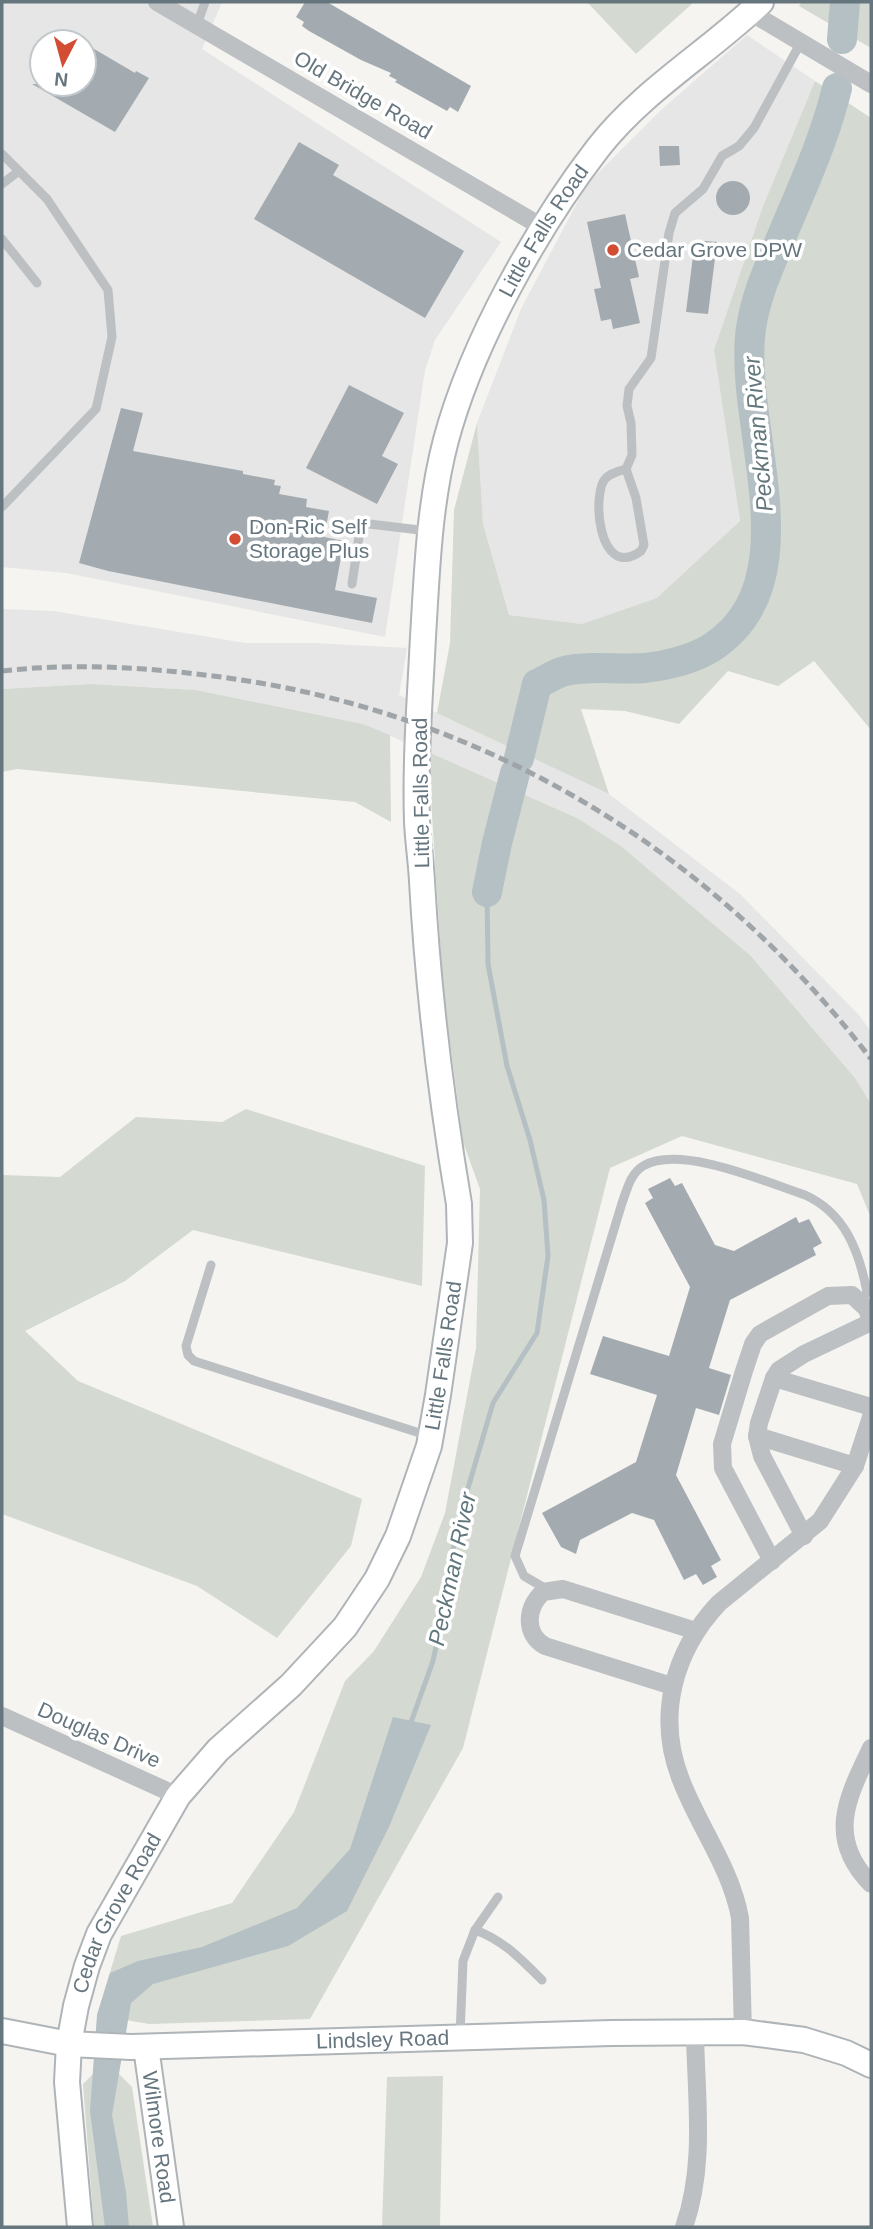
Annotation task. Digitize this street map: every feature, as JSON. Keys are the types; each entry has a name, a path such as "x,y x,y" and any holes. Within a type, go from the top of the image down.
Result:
{"street":[{"name":"Old Bridge Road","path":"158,2 544,228"},
{"path":"755,7 801,42 869,83"},
{"name":"Little Falls Road","path":"313,1661 345,1627 377,1579 410,1505 431,1436 460,1243 459,1204 424,941 417,824 418,738 430,531 446,440 469,371 500,307 575,179 601,144 637,107 755,7"},
{"path":"772,1561 727,1478 721,1456 726,1432 753,1344 760,1334 828,1296 852,1295 867,1309 871,1322 795,1359 779,1370 774,1378 757,1436 762,1456 804,1536"},
{"path":"774,1378 871,1407"},
{"path":"743,2032 737,1904 727,1874 677,1767 670,1734 672,1686 681,1660 696,1631 719,1603 820,1521 855,1466 871,1417"},
{"path":"757,1436 855,1466"},
{"path":"672,1686 559,1652 538,1642 530,1631 531,1611 538,1597 548,1590 562,1589 696,1631"},
{"name":"Cedar Grove Road","path":"80,2227 67,2082 76,2045 79,1993 99,1934 178,1796 218,1750 291,1685 313,1661"},
{"name":"Douglas Drive","path":"2,1716 178,1796"},
{"path":"871,1748 846,1802 844,1829 850,1856 871,1884"},
{"name":"Lindsley Road","path":"2,2031 76,2045 139,2047 743,2032 804,2040 846,2053 871,2065"},
{"path":"684,2227 694,2197 699,2154 695,2033"},
{"name":"Wilmore Road","path":"139,2047 171,2227"}],"lane":[{"path":"197,25 205,2"},
{"path":"626,469 605,478 600,488 599,502 608,550 616,557 626,558 641,551 644,545 636,498 626,469 632,455 631,423 627,406 629,389 650,358 669,233 675,213 703,189 722,156 739,146 754,128 801,42"},
{"path":"2,154 47,199 108,290 112,337 96,409 2,507"},
{"path":"2,184 19,171"},
{"path":"2,239 37,283"},
{"path":"352,584 361,523 430,531"},
{"path":"548,1590 524,1576 515,1556 622,1203 637,1171 662,1160 692,1160 821,1202 844,1226 855,1248 867,1292 861,1301"},
{"path":"211,1265 186,1346 188,1355 194,1361 431,1436"},
{"path":"460,2038 463,1961 475,1930 498,1897"},
{"path":"475,1930 504,1944 542,1980"}],"shaded area":[{"path":"2,2 222,2 202,49 501,242 435,340 425,370 385,637 66,573 2,567"},
{"path":"587,2 694,2 636,54"},
{"path":"802,2 871,2 871,48 799,6"},
{"path":"747,35 815,81 763,206 714,350 740,521 658,598 582,624 509,615 483,524 477,423 521,309 587,184 661,110"},
{"path":"815,81 871,118 871,730 814,661 778,686 728,671 679,724 625,711 581,709 609,794 437,713 450,643 454,510 477,423 483,524 509,615 582,624 657,598 740,521 714,350 763,206"},
{"path":"2,609 53,611 245,643 314,643 407,648 399,695 609,794 740,894 859,1015 871,1032 871,1104 855,1078 751,956 621,846 577,818 363,724 196,690 90,684 2,689"},
{"path":"90,684 196,690 363,724 390,735 391,822 355,802 17,769 2,772 2,689"},
{"path":"428,752 577,818 621,846 751,956 855,1078 871,1104 871,1218 857,1184 682,1136 610,1168 463,1748 310,2019 149,2024 97,2015 121,1936 232,1903 294,1812 345,1681 374,1651 421,1577 445,1513 476,1348 480,1189 463,1142 443,988"},
{"path":"246,1109 425,1166 422,1286 193,1230 125,1281 25,1331 78,1381 362,1499 351,1546 277,1638 197,1586 2,1514 2,1175 60,1177 136,1117 222,1122"},
{"path":"393,1717 431,1725 389,1827 347,1911 288,1946 153,1984 131,2003 112,2115 126,2192 129,2227 105,2227 90,2111 97,2015 110,1973 138,1961 202,1947 297,1908 350,1849"},
{"path":"93,2074 119,2074 132,2087 153,2227 94,2227 83,2084"},
{"path":"443,2076 440,2227 382,2227 387,2077"}],"building":[{"path":"305,2 327,2 471,86 458,112 450,107 447,111 395,82 397,80 389,76 391,73 361,60 302,26 304,22 296,17"},
{"path":"98,51 149,78 115,132 56,98 98,98"},
{"path":"299,142 339,165 333,175 464,251 425,318 254,219"},
{"path":"659,146 679,146 680,165 660,166"},
{"path":"733,181 745,186 750,198 745,210 733,215 721,210 716,198 721,186"},
{"name":"Cedar Grove DPW","path":"625,214 639,277 630,279 640,323 613,329 611,319 601,321 594,289 601,288 587,222"},
{"path":"695,240 717,242 708,314 686,312"},
{"path":"349,385 404,413 382,456 398,464 377,504 306,468"},
{"path":"121,408 143,413 133,451 243,471 243,474 275,480 274,485 281,486 279,494 307,499 306,507 329,511 324,537 344,541 335,590 377,598 372,623 79,563"},
{"path":"670,1178 675,1186 682,1183 715,1245 734,1251 796,1217 799,1223 809,1219 822,1243 813,1248 816,1255 730,1300 709,1368 731,1375 719,1415 696,1408 676,1475 721,1560 711,1566 717,1577 703,1585 696,1574 684,1580 654,1520 632,1513 580,1540 576,1554 561,1547 542,1513 636,1462 657,1395 590,1374 603,1336 669,1356 690,1287 645,1203 653,1198 648,1189"}],"waterway":[{"name":"Peckman River","path":"842,39 845,2"},
{"name":"Peckman River","path":"519,758 537,684 565,671 585,668 645,668 670,664 696,655 711,648 742,619 759,584 766,543 765,500 753,410 751,328 762,284 818,147 837,88"},
{"name":"Peckman River","path":"487,892 515,773"},
{"name":"Peckman River","path":"410,1725 433,1661 448,1588 456,1529 493,1403 537,1333 548,1256 544,1200 530,1140 507,1066 488,964 487,892"}],"railway":[{"path":"2,671 107,667 213,676 311,693 405,720 495,756 581,800 662,853 737,914 807,983 871,1059"}],"place":[{"name":"Cedar Grove DPW","path":"613,250"},
{"name":"Don-Ric Self Storage Plus","path":"235,539"}]}
